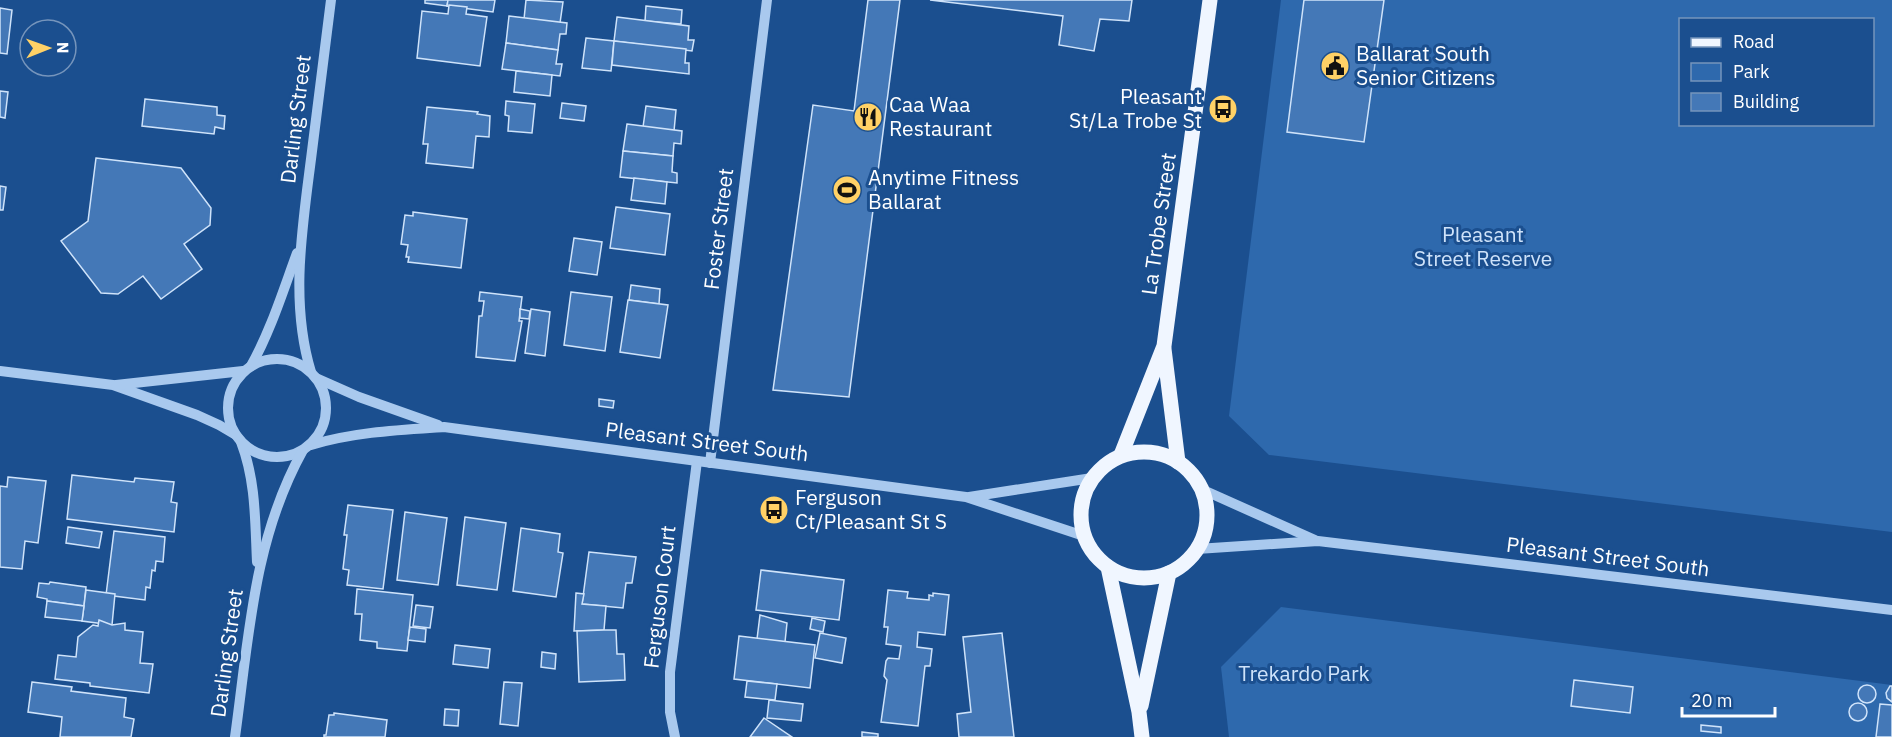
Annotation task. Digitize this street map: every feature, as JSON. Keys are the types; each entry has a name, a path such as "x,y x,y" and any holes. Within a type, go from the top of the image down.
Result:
{"main road":[{"name":"La Trobe Street","path":"1122,455 1164,346 1210,0"},
{"name":"La Trobe Street","path":"1164,346 1178,462"},
{"path":"1141,451 1160,454 1178,462 1202,489 1206,509 1205,530 1197,549 1185,563 1169,573 1148,578 1128,576 1108,567 1098,559 1084,536 1082,506 1092,478 1122,455 1141,451"},
{"path":"1108,567 1139,712 1142,737"},
{"path":"1139,712 1169,573"}],"street":[{"name":"Darling Street","path":"314,375 307,358 301,319 300,244 331,0"},
{"name":"Foster Street","path":"710,463 767,0"},
{"name":"Darling Street","path":"247,369 265,340 300,244"},
{"path":"0,371 113,385 219,425 257,453 269,457 285,456 307,447 322,426 326,410 324,396 314,375 297,363 281,359 265,360 247,369 113,385"},
{"path":"238,438 229,419 227,402 232,386 247,369"},
{"name":"Pleasant Street South","path":"314,375 351,394 444,427 966,497 1084,536"},
{"name":"Pleasant Street South","path":"307,447 365,433 444,427"},
{"name":"Darling Street","path":"236,737 257,574 254,490 249,462 238,438"},
{"name":"Darling Street","path":"257,574 278,505 307,447"},
{"name":"Ferguson Court","path":"675,737 670,712 670,672 697,461"},
{"name":"Pleasant Street South","path":"966,497 1092,478"},
{"name":"Pleasant Street South","path":"1202,489 1318,542"},
{"name":"Pleasant Street South","path":"1197,549 1318,542 1892,610"}],"green space":[{"name":"Pleasant Street Reserve","path":"1281,0 1892,0 1892,532 1269,455 1229,416"},
{"name":"Trekardo Park","path":"1281,607 1892,685 1892,737 1229,737 1221,667"}],"building":[{"path":"425,0 448,0 447,6 425,3"},
{"path":"448,0 495,0 493,12 447,6"},
{"path":"526,0 563,2 560,23 524,19"},
{"path":"868,0 900,0 849,397 773,390 813,105 854,111"},
{"path":"930,0 1132,0 1129,21 1100,19 1094,51 1059,45 1063,16"},
{"name":"Ballarat South Senior Citizens","path":"1304,0 1384,0 1364,142 1287,132"},
{"path":"449,5 467,7 466,14 487,17 480,66 417,58 422,11 448,14"},
{"path":"646,6 682,10 681,24 645,21"},
{"path":"0,8 12,10 7,54 0,53"},
{"path":"509,16 567,23 566,34 560,34 558,50 506,43"},
{"path":"617,17 689,26 688,40 694,40 692,51 614,41"},
{"path":"586,38 614,41 611,71 582,68"},
{"path":"614,41 686,49 685,63 689,63 689,74 612,65"},
{"path":"506,43 558,50 556,64 562,64 560,76 502,69"},
{"path":"516,71 552,75 550,96 514,92"},
{"path":"0,91 8,92 5,118 0,117"},
{"path":"145,99 217,107 217,115 225,116 224,129 215,127 214,134 142,126"},
{"path":"506,101 535,104 532,133 508,131 509,116 505,115"},
{"path":"562,103 586,106 584,121 560,118"},
{"path":"646,106 676,110 674,131 643,127"},
{"path":"427,107 478,112 477,114 490,116 489,137 476,136 473,168 426,163 428,144 423,144"},
{"path":"627,124 682,131 681,144 674,143 673,156 623,151"},
{"path":"623,151 673,156 672,172 677,173 677,183 620,177"},
{"path":"96,158 181,168 211,208 210,225 184,244 202,269 161,299 143,276 118,294 101,293 61,241 88,221"},
{"path":"634,178 667,182 665,204 631,200"},
{"path":"0,186 6,187 3,210 0,210"},
{"path":"616,207 670,214 665,255 610,248"},
{"path":"413,212 467,219 461,268 408,262 409,257 406,257 408,245 401,244 405,215 413,216"},
{"path":"574,238 602,242 597,275 569,271"},
{"path":"631,285 660,289 659,304 629,300"},
{"path":"480,292 522,297 519,321 522,321 515,361 476,357 479,316 482,316 484,301 479,301"},
{"path":"571,292 612,297 605,351 564,345"},
{"path":"628,300 668,305 660,358 620,352"},
{"path":"520,309 530,311 529,319 520,318"},
{"path":"531,309 550,312 545,356 525,353"},
{"path":"599,399 614,401 613,408 599,406"},
{"path":"72,475 134,482 135,478 174,482 171,502 177,503 174,532 67,519"},
{"path":"8,477 46,481 38,543 25,541 22,569 0,567 0,486 7,487"},
{"path":"348,505 393,510 383,589 347,585 349,570 343,569"},
{"path":"405,512 447,518 438,585 397,580"},
{"path":"465,517 506,523 497,590 457,585"},
{"path":"68,527 102,532 99,548 66,543"},
{"path":"521,528 560,534 558,552 563,553 556,597 513,591"},
{"path":"114,531 165,537 163,562 156,561 155,571 152,570 150,588 146,587 145,600 106,595"},
{"path":"589,552 636,557 632,583 626,583 623,608 582,604"},
{"path":"761,570 844,580 839,620 756,610"},
{"path":"50,582 86,587 84,606 47,601 47,599 37,597 39,583 49,584"},
{"path":"357,589 413,595 407,651 377,648 377,642 360,640 362,614 355,614"},
{"path":"86,590 115,594 112,625 82,621"},
{"path":"888,590 908,592 907,598 929,600 929,595 933,596 933,593 949,595 945,635 918,632 917,647 932,649 930,666 925,666 918,726 881,722 887,680 884,676 886,661 888,658 899,659 901,646 886,644 888,627 884,627"},
{"path":"576,593 584,594 582,604 606,606 604,630 574,631"},
{"path":"47,601 84,606 82,621 45,617"},
{"path":"416,605 433,607 430,628 413,626"},
{"path":"760,615 787,623 785,642 757,639"},
{"path":"812,618 825,621 823,632 810,629"},
{"path":"99,620 112,625 125,623 125,630 143,632 140,663 153,664 149,693 55,679 58,655 76,657 78,637 93,625 98,626"},
{"path":"410,627 426,629 425,642 408,640"},
{"path":"616,630 617,654 624,654 625,680 579,682 577,631"},
{"path":"820,633 846,638 842,663 815,658"},
{"path":"1002,633 1014,737 959,737 957,714 971,712 963,637"},
{"path":"739,636 815,645 810,688 734,679"},
{"path":"455,645 490,649 488,668 453,664"},
{"path":"542,652 556,654 555,669 541,667"},
{"path":"1574,680 1633,687 1630,713 1571,706"},
{"path":"747,681 777,684 775,700 745,697"},
{"path":"32,682 72,687 71,691 126,698 124,717 134,719 131,737 60,737 62,717 28,712"},
{"path":"504,682 522,683 518,726 500,724"},
{"path":"1863,685 1871,685 1876,690 1874,701 1863,703 1858,698 1858,690"},
{"path":"1892,686 1892,702 1887,698 1886,693"},
{"path":"769,700 803,704 801,721 767,718"},
{"path":"1854,703 1862,703 1867,708 1865,719 1854,721 1849,716 1849,708"},
{"path":"1880,704 1892,705 1892,737 1876,737"},
{"path":"445,709 459,710 458,726 444,725"},
{"path":"334,713 387,720 385,737 324,737 329,715 334,715"},
{"path":"764,718 792,737 750,737"},
{"path":"1701,725 1721,727 1721,733 1701,731"},
{"path":"862,732 878,734 878,737 862,737"}],"place":[{"name":"Ballarat South Senior Citizens","path":"1335,66"},
{"name":"Pleasant St/La Trobe St","path":"1223,109"},
{"name":"Caa Waa Restaurant","path":"868,117"},
{"name":"Anytime Fitness Ballarat","path":"847,190"},
{"name":"Ferguson Ct/Pleasant St S","path":"774,510"}]}
